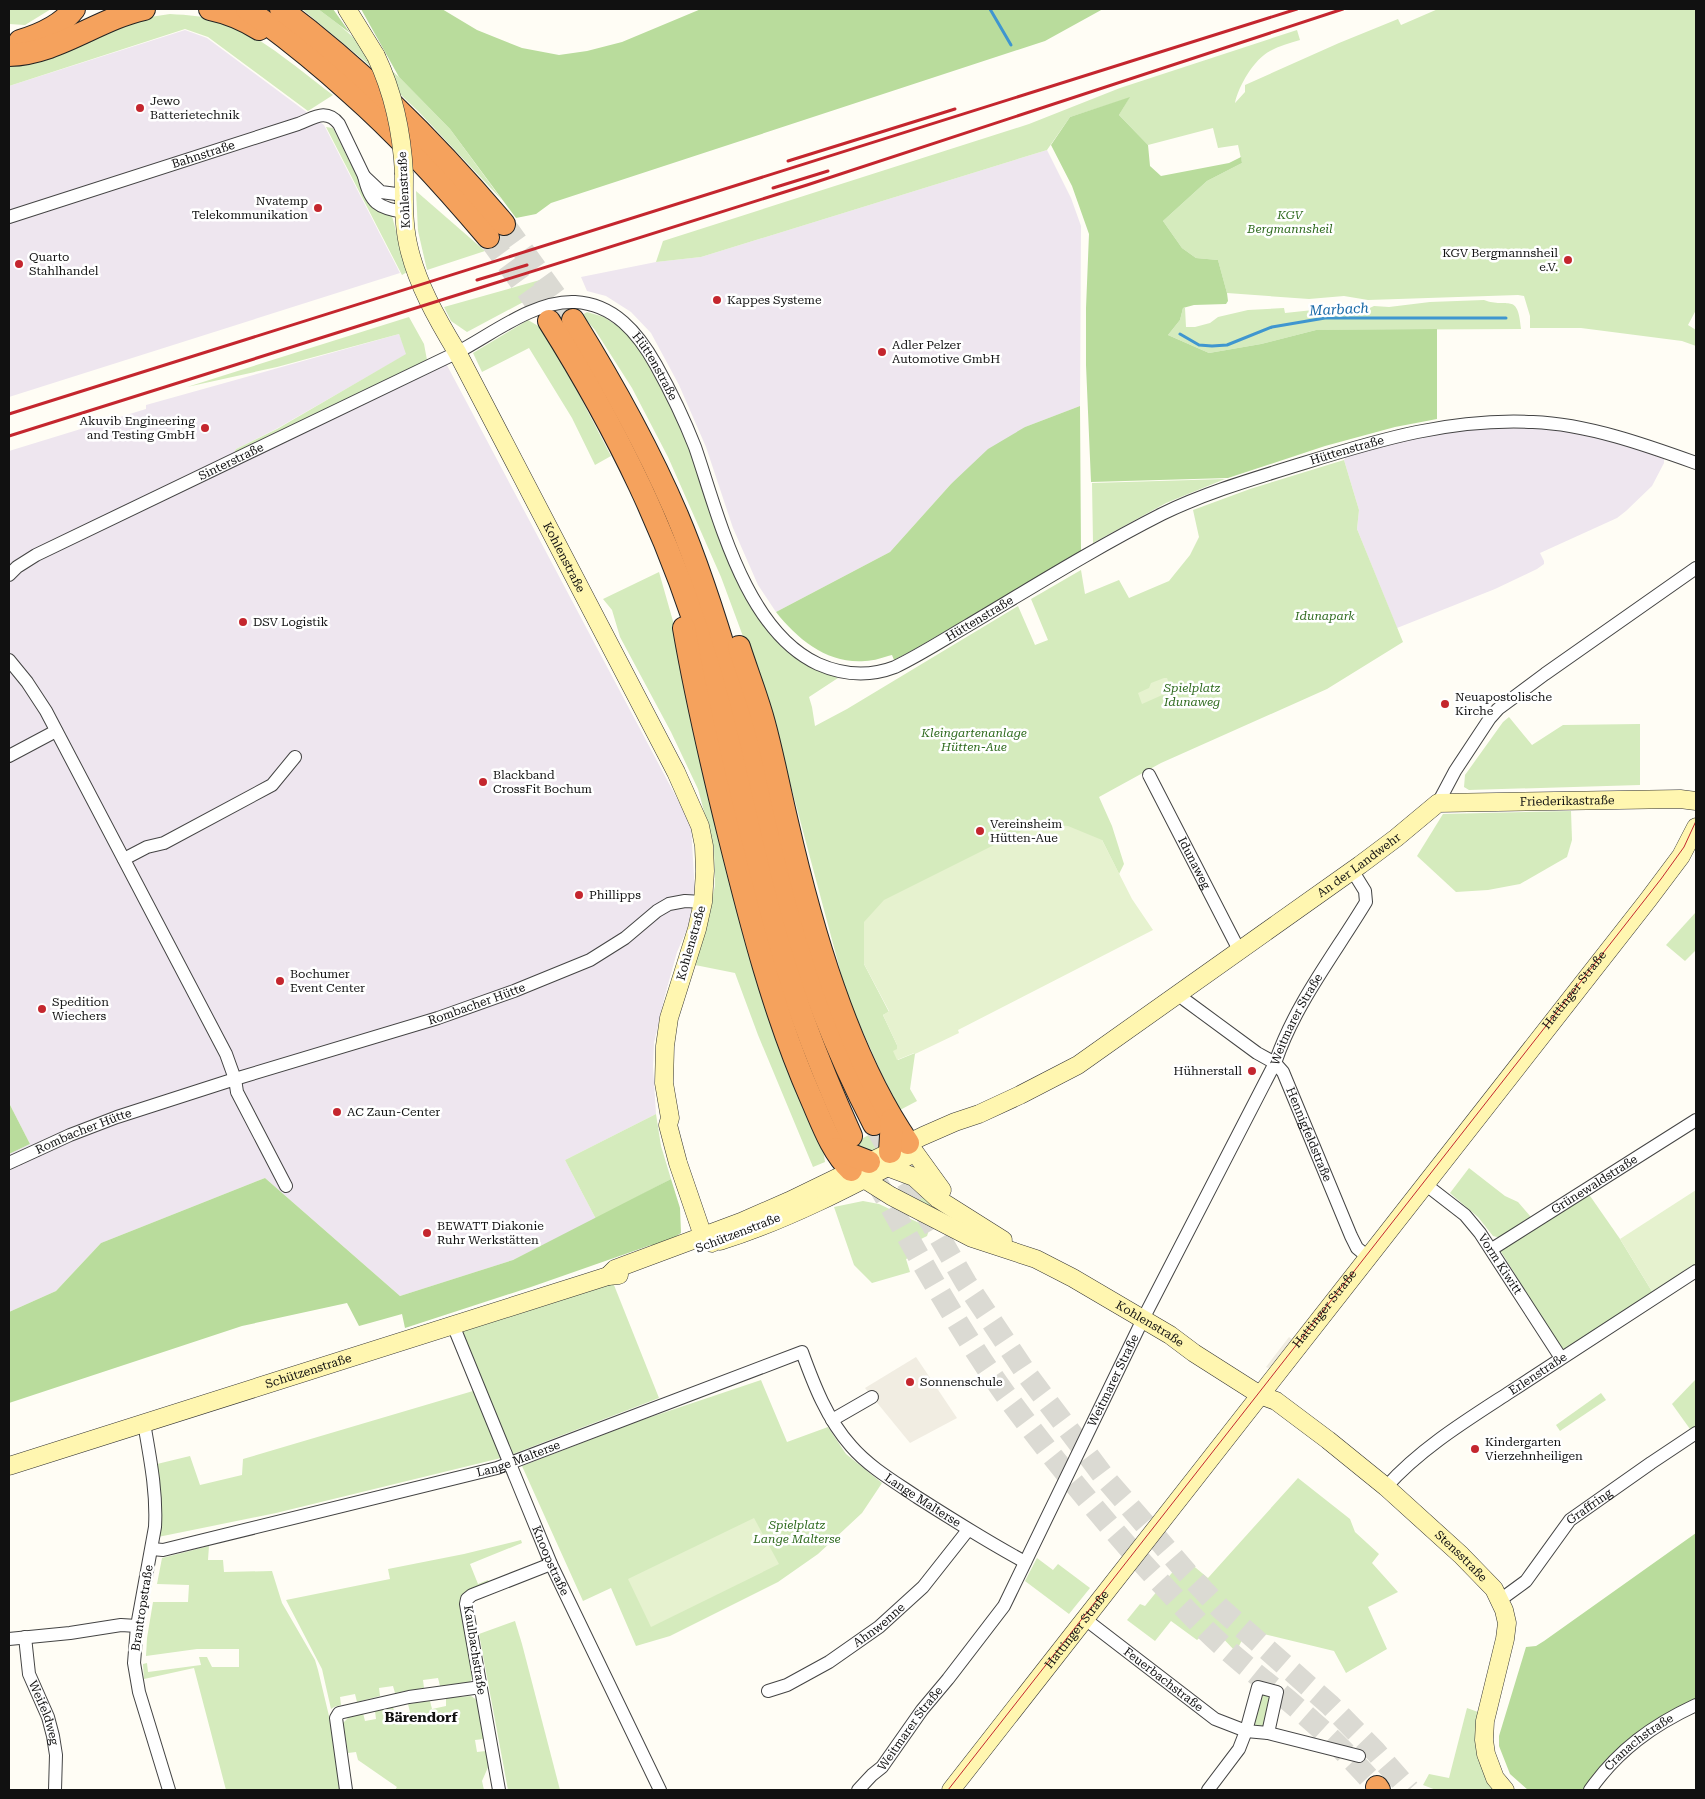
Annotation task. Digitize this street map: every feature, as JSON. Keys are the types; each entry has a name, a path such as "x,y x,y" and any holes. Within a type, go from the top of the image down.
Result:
{"highway":[{"path":"9,41 19,41 37,36 55,26 74,9"},
{"path":"9,55 37,51 119,16 144,9"},
{"path":"210,9 226,12 244,20 286,48 306,54"},
{"path":"247,9 306,54 352,93 496,231 452,164 407,117 338,54 281,9"},
{"path":"549,321 581,373 614,433 652,509 670,553 711,763 746,904 768,982 789,1043 816,1110 843,1143 884,1161 883,1122 842,1062 796,933 733,678 705,588 676,513 630,416 573,320"}],"street":[{"name":"Kohlenstraße","path":"347,9 376,56 389,85 398,118 402,144 404,203 408,244 422,286 676,772 691,802 700,826 704,846 705,871 703,902 697,929 669,1018 664,1046 664,1083 670,1118 668,1125 678,1163 709,1238"},
{"name":"Bahnstraße","path":"9,218 327,114 333,117 339,124 364,176 381,192 404,203"},
{"name":"Hüttenstraße","path":"457,352 526,314 553,305 570,302 592,304 620,318 646,347 682,414 737,568 760,609 785,641 798,652 834,671 853,674 888,670 906,662 1085,557 1161,515 1198,498 1257,477 1388,437 1452,425 1534,422 1557,424 1626,440 1696,463"},
{"name":"Sinterstraße","path":"9,576 17,567 36,555 457,352"},
{"name":"An der Landwehr","path":"884,1161 955,1122 979,1114 1078,1065 1396,838 1433,805 1438,803 1455,771 1498,709 1696,568"},
{"path":"9,660 40,701 124,859 226,1054 235,1079 237,1092 286,1186"},
{"path":"9,756 56,731"},
{"path":"124,859 147,847 164,842 272,785 296,756"},
{"name":"Idunaweg","path":"1149,775 1239,950"},
{"name":"Friederikastraße","path":"1438,803 1680,799 1696,801"},
{"name":"Hattinger Straße","path":"952,1790 1672,868 1696,827"},
{"name":"Weitmarer Straße","path":"858,1790 882,1767 922,1710 1004,1606 1143,1319 1275,1063 1280,1046 1301,1004 1366,902 1365,891 1352,870"},
{"name":"Rombacher Hütte","path":"18,1164 70,1135 109,1120 235,1079 438,1018 514,991 590,960 625,938 657,911 669,904 684,900 703,902"},
{"name":"Hennigfeldstraße","path":"1180,992 1185,1000 1257,1053 1275,1063 1283,1072 1351,1236 1357,1248 1368,1257"},
{"name":"Grünewaldstraße","path":"1492,1249 1696,1120"},
{"name":"Kohlenstraße","path":"884,1161 890,1196 972,1238 1036,1260"},
{"name":"Kohlenstraße","path":"884,1161 914,1177 938,1199 972,1221 1036,1260 1078,1280 1143,1319 1260,1395"},
{"name":"Kohlenstraße","path":"884,1161 942,1190 972,1221"},
{"name":"Schützenstraße","path":"9,1466 608,1276 617,1275 709,1238 789,1201 884,1161"},
{"name":"Vorm Kiwitt","path":"1425,1184 1465,1215 1480,1232 1561,1358"},
{"name":"Erlenstraße","path":"1386,1487 1415,1459 1444,1436 1696,1271"},
{"name":"Knoopstraße","path":"453,1325 550,1564 660,1790"},
{"name":"Lange Malterse","path":"152,1549 163,1550 219,1537 497,1468 802,1352 815,1387 832,1420 852,1447 864,1459 888,1478 968,1530 1025,1562"},
{"name":"Stensstraße","path":"1260,1395 1276,1401 1386,1487 1474,1566 1486,1579 1500,1600 1507,1623 1486,1721 1484,1740 1486,1754 1495,1778 1505,1790"},
{"path":"832,1420 872,1396"},
{"name":"Brantropstraße","path":"144,1423 156,1496 155,1527 137,1626 134,1663 137,1684 170,1790"},
{"name":"Graffring","path":"1500,1600 1526,1581 1570,1520 1651,1462 1696,1433"},
{"name":"Ahnwenne","path":"768,1691 787,1685 829,1662 879,1627 923,1586 968,1530"},
{"name":"Kaulbachstraße","path":"499,1790 466,1604 467,1599 472,1595 550,1564"},
{"name":"Feuerbachstraße","path":"1085,1619 1215,1719 1246,1731 1268,1733 1359,1756"},
{"path":"9,1639 70,1633 121,1625 137,1626"},
{"name":"Weifeldweg","path":"25,1637 29,1674 48,1717 53,1736 56,1755 55,1790"},
{"path":"346,1790 336,1718 339,1713 409,1697 481,1687"},
{"path":"1208,1790 1239,1749 1258,1687 1278,1692 1268,1733"},
{"name":"Cranachstraße","path":"1590,1790 1618,1757 1637,1739 1661,1723 1696,1705"}],"shaded area":[{"path":"185,30 207,38 324,125 400,273 9,397 9,86"},
{"path":"1047,150 1071,198 1081,226 1080,406 1025,427 951,484 890,552 776,612 758,585 733,528 706,447 679,385 651,333 631,312 606,296 587,291 581,277 656,262 701,257"},
{"path":"399,334 407,354 276,429 236,449 235,452 441,354 691,825 695,894 688,927 677,952 664,999 654,1043 653,1067 656,1114 565,1160 596,1219 513,1260 400,1296 265,1178 101,1243 56,1291 9,1312 9,1154 30,1144 9,1103 9,451 146,409 146,405"},
{"path":"1544,427 1596,437 1659,454 1664,459 1664,463 1652,486 1626,511 1617,518 1540,553 1544,564 1537,569 1495,589 1397,628 1357,529 1359,510 1344,460 1347,454 1399,440 1475,428"},
{"path":"1289,1337 1293,1340 1270,1369 1266,1367"},
{"path":"916,1357 957,1418 910,1443 865,1388"}],"green space":[{"path":"9,9 51,9 25,25 9,24"},
{"path":"302,9 318,9 399,77 450,129 502,200 418,111 368,64"},
{"path":"318,9 333,9 350,33"},
{"path":"361,9 442,9 477,30 522,48 559,55 587,51 622,42 701,9 1103,9 1045,41 551,203 536,214 516,218 450,129 399,77"},
{"name":"KGV Bergmannsheil","path":"1438,9 1696,9 1696,310 1688,325 1696,330 1696,346 1682,341 1581,328 1530,328 1530,316 1524,296 1518,295 1368,300 1344,296 1309,299 1227,293 1218,260 1196,258 1182,248 1163,221 1207,181 1242,163 1238,145 1218,148 1213,128 1148,145 1119,115 1129,98 1070,117 1047,150 701,257 656,262 663,241 1029,124 1120,88 1297,30 1300,40 1273,49 1258,60 1243,82 1235,103 1245,92 1245,85 1398,19 1401,25"},
{"path":"170,14 210,18 238,28 266,45 333,95 308,111 208,37 185,29 9,86 9,62 150,17"},
{"path":"1130,97 1119,115 1148,145 1150,166 1161,176 1229,163 1241,157 1242,163 1207,181 1163,221 1182,248 1196,258 1218,260 1228,301 1226,304 1194,305 1183,308 1180,320 1168,335 1209,353 1261,344 1316,330 1437,329 1437,419 1395,427 1325,446 1228,478 1091,482 1086,365 1089,234 1072,186 1051,145 1070,117"},
{"path":"326,127 333,128 370,203 392,216 407,272 402,275"},
{"path":"416,191 485,251 427,270 418,231"},
{"path":"554,276 548,294 527,300 467,332 451,321 444,307"},
{"path":"1484,300 1514,305 1520,317 1521,329 1316,330 1261,344 1209,353 1168,335 1180,320 1183,308 1185,308 1186,327 1195,327 1210,323 1218,317 1248,310 1284,308 1285,313 1313,310 1361,312 1374,306 1389,307 1430,302"},
{"path":"587,312 604,317 629,334 646,357 668,397 698,468 748,602 783,648 802,662 838,678 809,697 815,726 847,709 1018,606 1035,645 1048,640 1031,599 1081,570 1085,594 1119,580 1129,598 1169,581 1190,555 1199,537 1193,510 1250,489 1344,460 1359,510 1357,529 1403,642 1327,689 1161,763 1099,797 1112,826 1124,864 1119,874 1102,840 864,964 889,1012 883,1015 897,1045 898,1060 915,1053 910,1089 917,1101 900,1110 847,996 780,745 761,685 721,577 668,457 632,388 595,330 582,315"},
{"path":"409,317 424,344 427,360 234,453 236,449 277,429 406,354 399,334 277,367 187,387"},
{"path":"528,320 540,327 574,385 611,456 595,465 572,418 529,348 482,372 473,353"},
{"path":"1080,406 1081,551 894,660 892,655 872,660 851,661 826,654 804,641 776,612 890,552 951,484 988,449 1025,427"},
{"path":"1225,479 1166,503 1093,543 1092,483"},
{"path":"659,572 823,1148 825,1162 813,1167 758,1035 735,973 695,965 715,886 714,849 698,789 671,732 620,637 612,610 603,599"},
{"path":"1167,678 1169,683 1167,688 1169,692 1142,704 1138,693 1149,688 1151,683"},
{"path":"1509,717 1532,745 1563,725 1640,724 1640,785 1469,790 1464,787 1465,775 1503,722"},
{"path":"1571,811 1572,840 1567,857 1520,884 1488,890 1456,892 1417,856 1443,814"},
{"path":"1038,823 1068,826 1102,840 1132,899 1153,930 958,1030 959,1033 915,1054 897,1060 893,1051 897,1049 897,1045 883,1015 889,1011 864,964 864,922 884,900"},
{"path":"1696,912 1696,950 1685,961 1666,945"},
{"path":"9,1103 30,1144 9,1154"},
{"path":"656,1114 661,1146 671,1179 596,1219 565,1160"},
{"path":"886,1126 880,1148 874,1152 846,1147"},
{"path":"1469,1168 1505,1196 1518,1202 1531,1217 1501,1238 1493,1236 1478,1217 1450,1193"},
{"path":"908,1177 976,1231 898,1190"},
{"path":"265,1178 400,1296 513,1260 671,1179 680,1208 681,1233 663,1245 651,1245 405,1328 402,1314 359,1326 347,1303 242,1326 9,1403 9,1312 56,1291 101,1243"},
{"path":"1696,1190 1696,1265 1653,1293 1620,1239"},
{"path":"1588,1193 1620,1239 1653,1293 1563,1351 1500,1250"},
{"path":"863,1201 879,1204 932,1229 929,1230 927,1236 913,1243 917,1255 906,1259 910,1272 872,1283 854,1265 834,1207"},
{"path":"612,1280 659,1398 513,1454 463,1338 463,1331"},
{"path":"1696,1379 1696,1426 1690,1429 1672,1404"},
{"name":"Spielplatz Lange Malterse","path":"761,1380 787,1442 828,1427 846,1454 882,1483 862,1513 818,1554 778,1582 670,1636 636,1646 611,1588 583,1601 522,1466 636,1422"},
{"path":"473,1391 501,1458 276,1513 158,1537 157,1464 190,1456 200,1485 242,1475 243,1459"},
{"path":"1601,1393 1606,1400 1560,1431 1556,1425"},
{"path":"1298,1478 1350,1519 1355,1532 1379,1554 1372,1563 1398,1592 1368,1607 1387,1649 1346,1673 1334,1651 1247,1630 1236,1652 1217,1632 1210,1640 1203,1635 1197,1640 1171,1621 1155,1641 1127,1620 1140,1604 1145,1606 1184,1558 1208,1578"},
{"path":"754,1518 779,1564 651,1627 628,1579"},
{"path":"1696,1533 1696,1700 1635,1734 1584,1790 1528,1790 1510,1774 1499,1746 1499,1736 1526,1647 1536,1646 1544,1641"},
{"path":"521,1540 522,1543 470,1564 478,1584 488,1580 489,1582 468,1591 461,1598 473,1677 470,1682 440,1686 438,1678 423,1680 424,1688 395,1693 393,1686 379,1688 380,1696 357,1702 355,1694 340,1697 341,1705 331,1709 322,1669 286,1600 390,1579 388,1569 464,1554"},
{"path":"209,1546 208,1560 223,1560 224,1572 272,1571 282,1603 315,1660 329,1716 342,1790 226,1790 194,1668 144,1679 143,1664 147,1663 148,1672 201,1665 199,1657 207,1657 212,1667 239,1667 239,1649 197,1649 146,1656 153,1602 188,1602 189,1585 157,1584 162,1558"},
{"path":"1037,1558 1053,1570 1058,1564 1090,1588 1069,1614 1025,1581"},
{"path":"515,1621 560,1790 508,1790 479,1634"},
{"path":"1258,1687 1277,1692 1268,1733 1246,1731"},
{"path":"471,1696 477,1700 484,1739 475,1740 477,1752 486,1751 489,1765 482,1781 484,1790 395,1790 397,1787 358,1760 356,1752 348,1753 343,1723 349,1717 363,1713 365,1721 376,1719 375,1711 393,1707 395,1715 410,1712 408,1704 430,1701 432,1709 446,1706 446,1698"},
{"path":"1467,1708 1478,1712 1477,1743 1496,1790 1436,1790 1423,1785 1429,1774 1449,1778"}],"waterway":[{"name":"Marbach","path":"990,9 1011,45"},
{"name":"Marbach","path":"1180,334 1199,345 1212,346 1227,345 1272,327 1325,318 1506,318"}],"tunnel":[{"path":"504,224 573,320"},
{"path":"488,237 549,321"},
{"path":"874,1124 966,1283 1028,1376 1105,1478 1187,1573 1220,1608 1330,1705 1375,1751 1409,1790"},
{"path":"875,1179 970,1342 1005,1394 1073,1482 1147,1568 1211,1636 1299,1709 1346,1753 1377,1787"}],"tram line":[{"path":"948,1790 1661,879 1684,847 1696,821"}],"railway":[{"path":"9,414 1297,9"},
{"path":"9,436 807,185 1343,9"},
{"path":"788,161 955,109"},
{"path":"773,188 828,171"},
{"path":"477,280 527,265"}],"place":[{"name":"Jewo Batterietechnik","path":"140,108"},
{"name":"Nvatemp Telekommunikation","path":"318,208"},
{"name":"KGV Bergmannsheil e.V.","path":"1568,260"},
{"name":"Quarto Stahlhandel","path":"19,264"},
{"name":"Kappes Systeme","path":"717,300"},
{"name":"Adler Pelzer Automotive GmbH","path":"882,352"},
{"name":"Akuvib Engineering and Testing GmbH","path":"205,428"},
{"name":"DSV Logistik","path":"243,622"},
{"name":"Neuapostolische Kirche","path":"1445,704"},
{"name":"Blackband CrossFit Bochum","path":"483,782"},
{"name":"Vereinsheim Hütten-Aue","path":"980,831"},
{"name":"Phillipps","path":"579,895"},
{"name":"Bochumer Event Center","path":"280,981"},
{"name":"Spedition Wiechers","path":"42,1009"},
{"name":"Hühnerstall","path":"1252,1071"},
{"name":"AC Zaun-Center","path":"337,1112"},
{"name":"BEWATT Diakonie Ruhr Werkstätten","path":"427,1233"},
{"name":"Sonnenschule","path":"910,1382"},
{"name":"Kindergarten Vierzehnheiligen","path":"1475,1449"}],"district":[{"name":"Bärendorf","path":"421,1717"}],"park label":[{"name":"Idunapark","path":"1325,616"},
{"name":"Spielplatz Idunaweg","path":"1192,695"},
{"name":"Kleingartenanlage Hütten-Aue","path":"974,740"}]}
